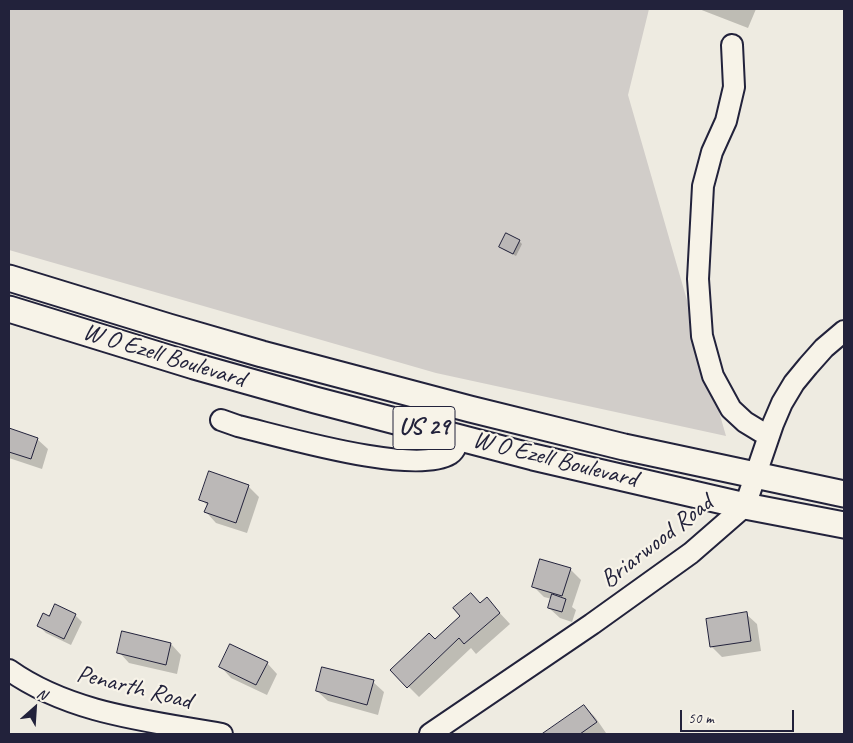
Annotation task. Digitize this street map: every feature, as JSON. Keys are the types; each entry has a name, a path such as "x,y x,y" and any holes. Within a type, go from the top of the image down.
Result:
{"main road":[{"name":"W O Ezell Boulevard","path":"9,278 253,352 470,409 624,447 844,494"},
{"name":"W O Ezell Boulevard","path":"9,309 194,366 315,400 533,456 744,506 844,525"},
{"path":"463,438 470,409"}],"street":[{"path":"732,45 734,87 726,121 712,152 703,186 698,280 702,336 713,376 731,409 745,422 768,436"},
{"name":"Briarwood Road","path":"430,734 592,624 691,553 744,506 768,436 782,403 794,383 808,366 824,348 844,331"},
{"path":"221,420 238,426 348,453 395,460 419,461 450,454 463,438"},
{"name":"Penarth Road","path":"9,670 45,691 71,702 126,717 222,734"}],"shaded area":[{"path":"9,9 649,9 628,95 726,436 436,373 9,250"}],"building":[{"path":"506,233 520,240 513,254 499,247"},
{"path":"9,428 38,438 31,459 9,452"},
{"path":"209,471 249,485 236,523 204,512 208,503 199,500"},
{"path":"540,559 571,568 562,596 532,587"},
{"path":"471,593 480,603 487,597 500,613 464,644 459,638 407,688 390,670 429,633 435,639 460,616 453,608"},
{"path":"552,594 566,599 562,612 548,608"},
{"path":"55,604 76,614 64,639 37,626 43,613 49,616"},
{"path":"747,612 751,641 710,647 706,619"},
{"path":"122,631 171,643 166,665 117,653"},
{"path":"230,644 268,662 256,685 219,667"},
{"path":"322,667 374,680 367,705 316,691"},
{"path":"584,705 597,722 580,734 542,734"}]}
